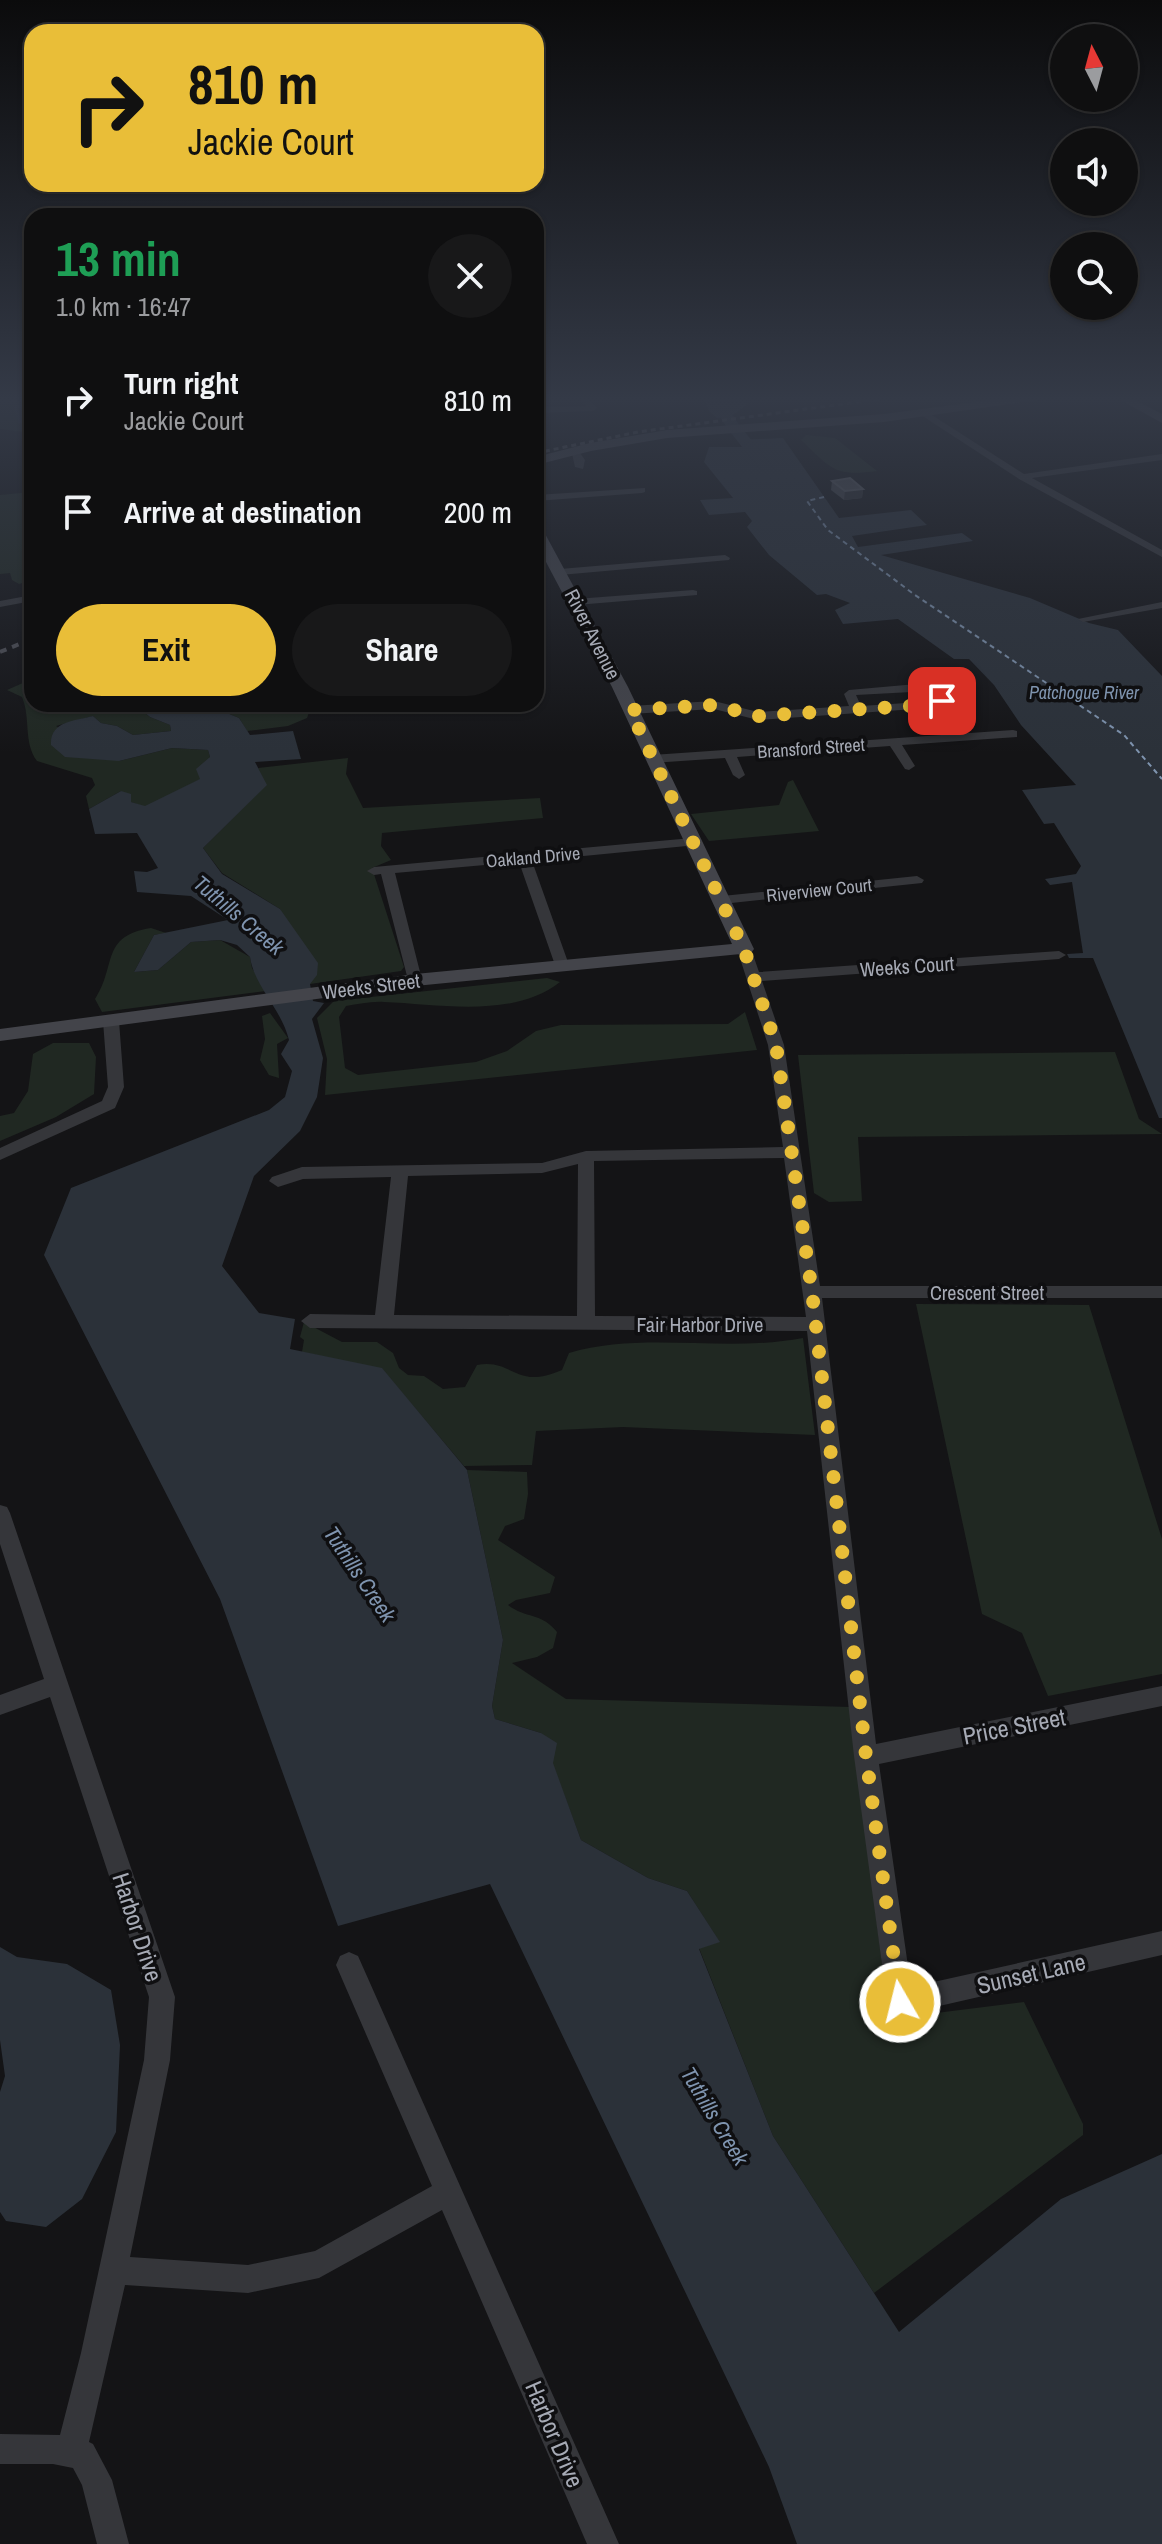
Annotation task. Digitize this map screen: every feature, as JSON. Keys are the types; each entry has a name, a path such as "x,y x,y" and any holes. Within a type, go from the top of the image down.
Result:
{"main road":[{"name":"River Avenue","path":"544,544 630,710 744,949"},
{"name":"Weeks Street","path":"0,1035 415,980 744,949"}],"street":[{"path":"1092,516 1162,554"},
{"path":"560,572 725,558"},
{"path":"576,602 693,593"},
{"path":"0,604 24,600"},
{"path":"1083,619 1162,605"},
{"path":"630,710 714,705 758,716 940,704 942,701 934,689 928,687 853,692 850,694 856,709"},
{"name":"Bransford Street","path":"652,759 1013,734"},
{"path":"894,743 909,766"},
{"path":"729,754 739,775"},
{"name":"Oakland Drive","path":"415,980 380,871 692,842"},
{"path":"524,858 562,965"},
{"name":"Riverview Court","path":"722,900 917,880"},
{"name":"River Avenue","path":"744,949 776,1045 812,1292 866,1756 900,2002"},
{"name":"Weeks Court","path":"755,977 1059,955"},
{"path":"0,1155 109,1104 115,1083 111,1021"},
{"path":"278,1181 302,1173 542,1168 586,1156 790,1152"},
{"path":"586,1156 586,1324"},
{"path":"384,1321 400,1169"},
{"name":"Crescent Street","path":"812,1292 1162,1292"},
{"name":"Fair Harbor Drive","path":"310,1321 814,1324"},
{"name":"Harbor Drive","path":"0,1513 162,1997 157,2060 114,2270 71,2453"},
{"path":"0,1705 58,1684"},
{"name":"Price Street","path":"866,1756 1162,1696"},
{"name":"Sunset Lane","path":"900,2002 1162,1943"},
{"name":"Harbor Drive","path":"349,1965 603,2544"},
{"path":"114,2270 248,2279 319,2264 448,2192"},
{"path":"0,2449 53,2449 82,2455 96,2480 113,2544"}],"shaded area":[{"path":"0,516 24,516 24,582 19,584 12,580 10,573 0,574"},
{"path":"24,683 24,705 22,697 7,690"},
{"path":"144,712 170,725 171,731 133,735 117,726 101,723 93,716 56,726 119,761 172,748 208,750 210,757 201,779 145,807 131,802 121,791 89,809 86,796 95,785 92,778 37,761 28,738 26,713"},
{"path":"224,712 309,712 307,718 288,726 247,731 239,718"},
{"path":"348,758 346,774 363,808 540,798 543,818 382,833 381,846 391,860 372,868 404,967 401,971 310,984 280,909 222,873 203,848 266,785 258,768"},
{"path":"793,780 819,831 709,841 691,814 779,805 788,782"},
{"path":"151,928 166,933 154,935 134,972 158,970 191,942 220,940 250,957 252,968 266,991 102,1012 95,999 117,945 135,932"},
{"path":"547,978 560,982 541,994 498,1005 475,1007 379,1002 346,1006 339,1017 345,1068 358,1075 476,1062 507,1051 536,1031 561,1025 728,1024 745,1012 757,1050 325,1095 327,1059 317,1018 334,1001"},
{"path":"270,1013 288,1038 277,1044 279,1078 269,1075 260,1060 265,1039 262,1016"},
{"path":"53,1043 89,1043 96,1057 94,1094 56,1117 0,1141 0,1116 14,1113 28,1091 33,1054"},
{"path":"1115,1052 1139,1119 1162,1134 858,1137 862,1201 829,1202 814,1193 798,1055"},
{"path":"916,1304 1089,1305 1162,1539 1162,1674 1048,1696 1022,1633 982,1614"},
{"path":"304,1322 342,1342 377,1342 393,1353 399,1368 408,1375 424,1376 443,1389 465,1387 477,1365 499,1366 524,1376 546,1376 562,1370 569,1353 625,1343 744,1344 803,1338 815,1435 623,1427 536,1431 532,1465 464,1466 382,1369 302,1352 304,1340 300,1337"},
{"path":"467,1470 527,1472 524,1519 505,1526 498,1540 555,1577 550,1593 516,1600 508,1605 551,1626 557,1632 553,1648 537,1657 512,1663 566,1699 850,1707 888,2012 920,2015 1024,2002 1083,2124 1083,2135 874,2293 773,2136 699,1948 719,1941 687,1891 648,1878 581,1840 541,1733 495,1719 492,1706 503,1640"}],"water":[{"name":"Patchogue River","path":"748,516 917,516 927,525 852,536 858,547 962,533 973,541 881,555 1030,598 1089,623 1118,630 1162,676 1162,1118 1159,1118 1093,958 1069,958 1067,954 1083,953 1072,882 1050,885 1045,879 1076,874 1081,866 1054,823 1044,824 1022,790 1076,785 1021,725 994,685 969,659 954,659 898,619 843,624 835,610 850,603 826,594 817,595 769,555 747,527 752,521"},
{"name":"Tuthills Creek","path":"144,712 224,712 239,718 250,735 293,731 301,759 255,762 267,785 203,848 222,874 280,909 318,963 317,975 310,984 313,1001 324,1003 312,1019 323,1058 317,1097 300,1131 254,1176 222,1266 259,1313 295,1319 290,1349 382,1368 467,1470 503,1640 492,1706 495,1719 541,1733 557,1743 553,1763 581,1840 648,1878 687,1891 720,1942 699,1949 773,2136 899,2332 1061,2199 1162,2154 1162,2544 797,2544 769,2467 490,1884 338,1926 220,1599 44,1255 71,1188 269,1110 285,1097 292,1071 281,1054 289,1040 285,1028 252,968 250,957 237,945 220,940 191,942 158,970 134,972 154,935 228,920 191,896 137,892 134,871 147,872 158,868 137,833 95,834 89,809 121,791 131,794 131,802 145,806 200,779 196,769 210,757 208,750 172,748 119,761 65,757 51,745 54,731 59,727 93,716 101,723 117,726 133,735 171,731 170,725"},
{"path":"0,1947 17,1957 67,1964 111,1990 120,2045 116,2132 82,2199 46,2227 6,2221 0,2212 0,2092 5,2076 0,2040"}],"ferry route":[{"path":"818,516 828,530 915,595 1124,735 1162,779"}],"railway":[{"path":"0,652 24,642"}],"route":[{"path":"900,2002 866,1756 812,1292 776,1045 744,949 630,710 714,705 758,716 940,704 942,701"}]}
